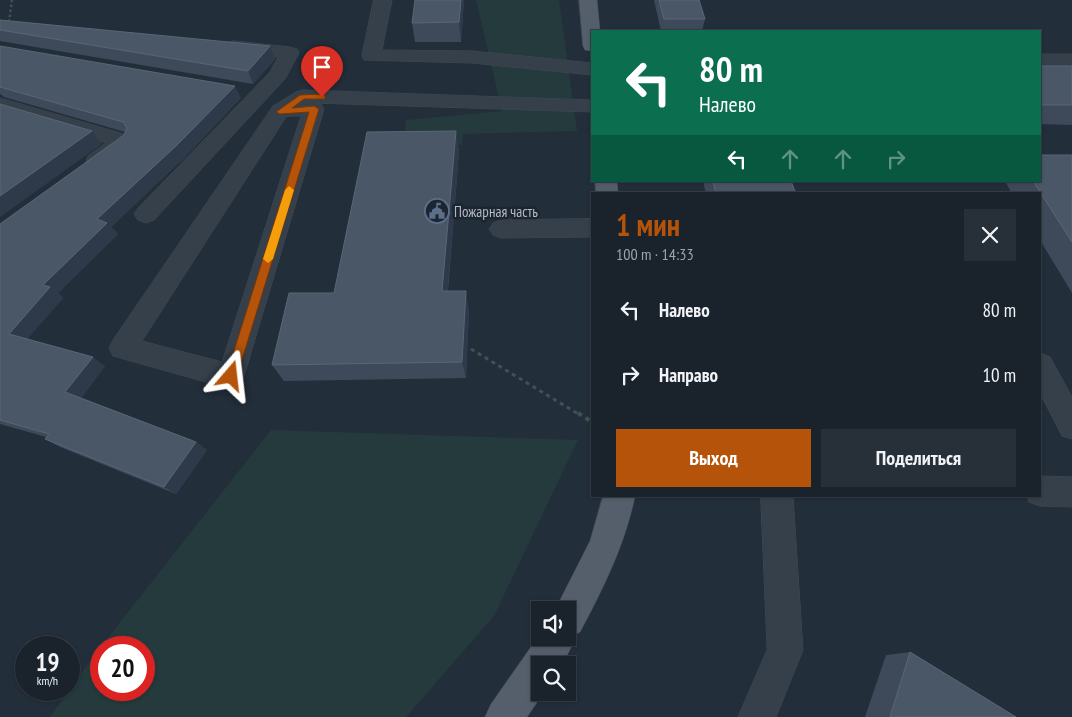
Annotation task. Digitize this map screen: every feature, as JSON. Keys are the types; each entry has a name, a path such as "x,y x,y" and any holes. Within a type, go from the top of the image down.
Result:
{"main road":[{"path":"588,0 591,34"},
{"path":"576,605 595,569 616,512 619,497"},
{"path":"504,717 531,680"}],"street":[{"path":"383,0 371,56 472,57 591,69"},
{"path":"146,214 278,75 290,53 213,44"},
{"path":"1041,60 1072,60"},
{"path":"240,90 260,93"},
{"path":"280,112 314,109 231,376 123,348 280,112 303,96 591,106"},
{"path":"0,104 123,140 77,174"},
{"path":"501,229 591,228"},
{"path":"1041,367 1072,426"},
{"path":"1041,491 1072,492"},
{"path":"757,717 785,650 777,497"}],"path":[{"path":"9,22 12,0"},
{"path":"471,349 591,421"}],"green space":[{"path":"476,0 559,0 577,131 463,134 462,145 403,147 406,120 502,111"},
{"path":"271,430 578,440 494,616 406,717 50,717 61,701 80,701 80,675 90,661 90,701 155,701 155,636 109,636"}],"building":[{"path":"415,0 461,0 459,22 412,23"},
{"path":"659,0 699,0 705,19 664,19"},
{"path":"0,20 270,46 248,71 0,30"},
{"path":"0,46 235,86 176,146 97,219 107,223 43,285 50,287 9,334 93,357 65,392 196,442 164,487 45,439 49,434 0,420 0,224 124,135 127,128 123,122 0,87"},
{"path":"1041,66 1072,66 1072,105 1041,105"},
{"path":"0,104 92,131 0,196"},
{"path":"456,131 442,291 466,291 462,362 272,365 289,293 334,293 367,132"},
{"path":"1041,155 1072,155 1072,242 1041,192 1034,182 1041,182"},
{"path":"713,182 791,182 795,192 716,192"},
{"path":"910,652 1016,717 890,717"}],"slow traffic":[{"path":"268,259 289,190"}],"place":[{"name":"Пожарная часть","path":"437,211"}],"route":[{"path":"231,376 314,109 280,112 303,96 322,97"}]}
